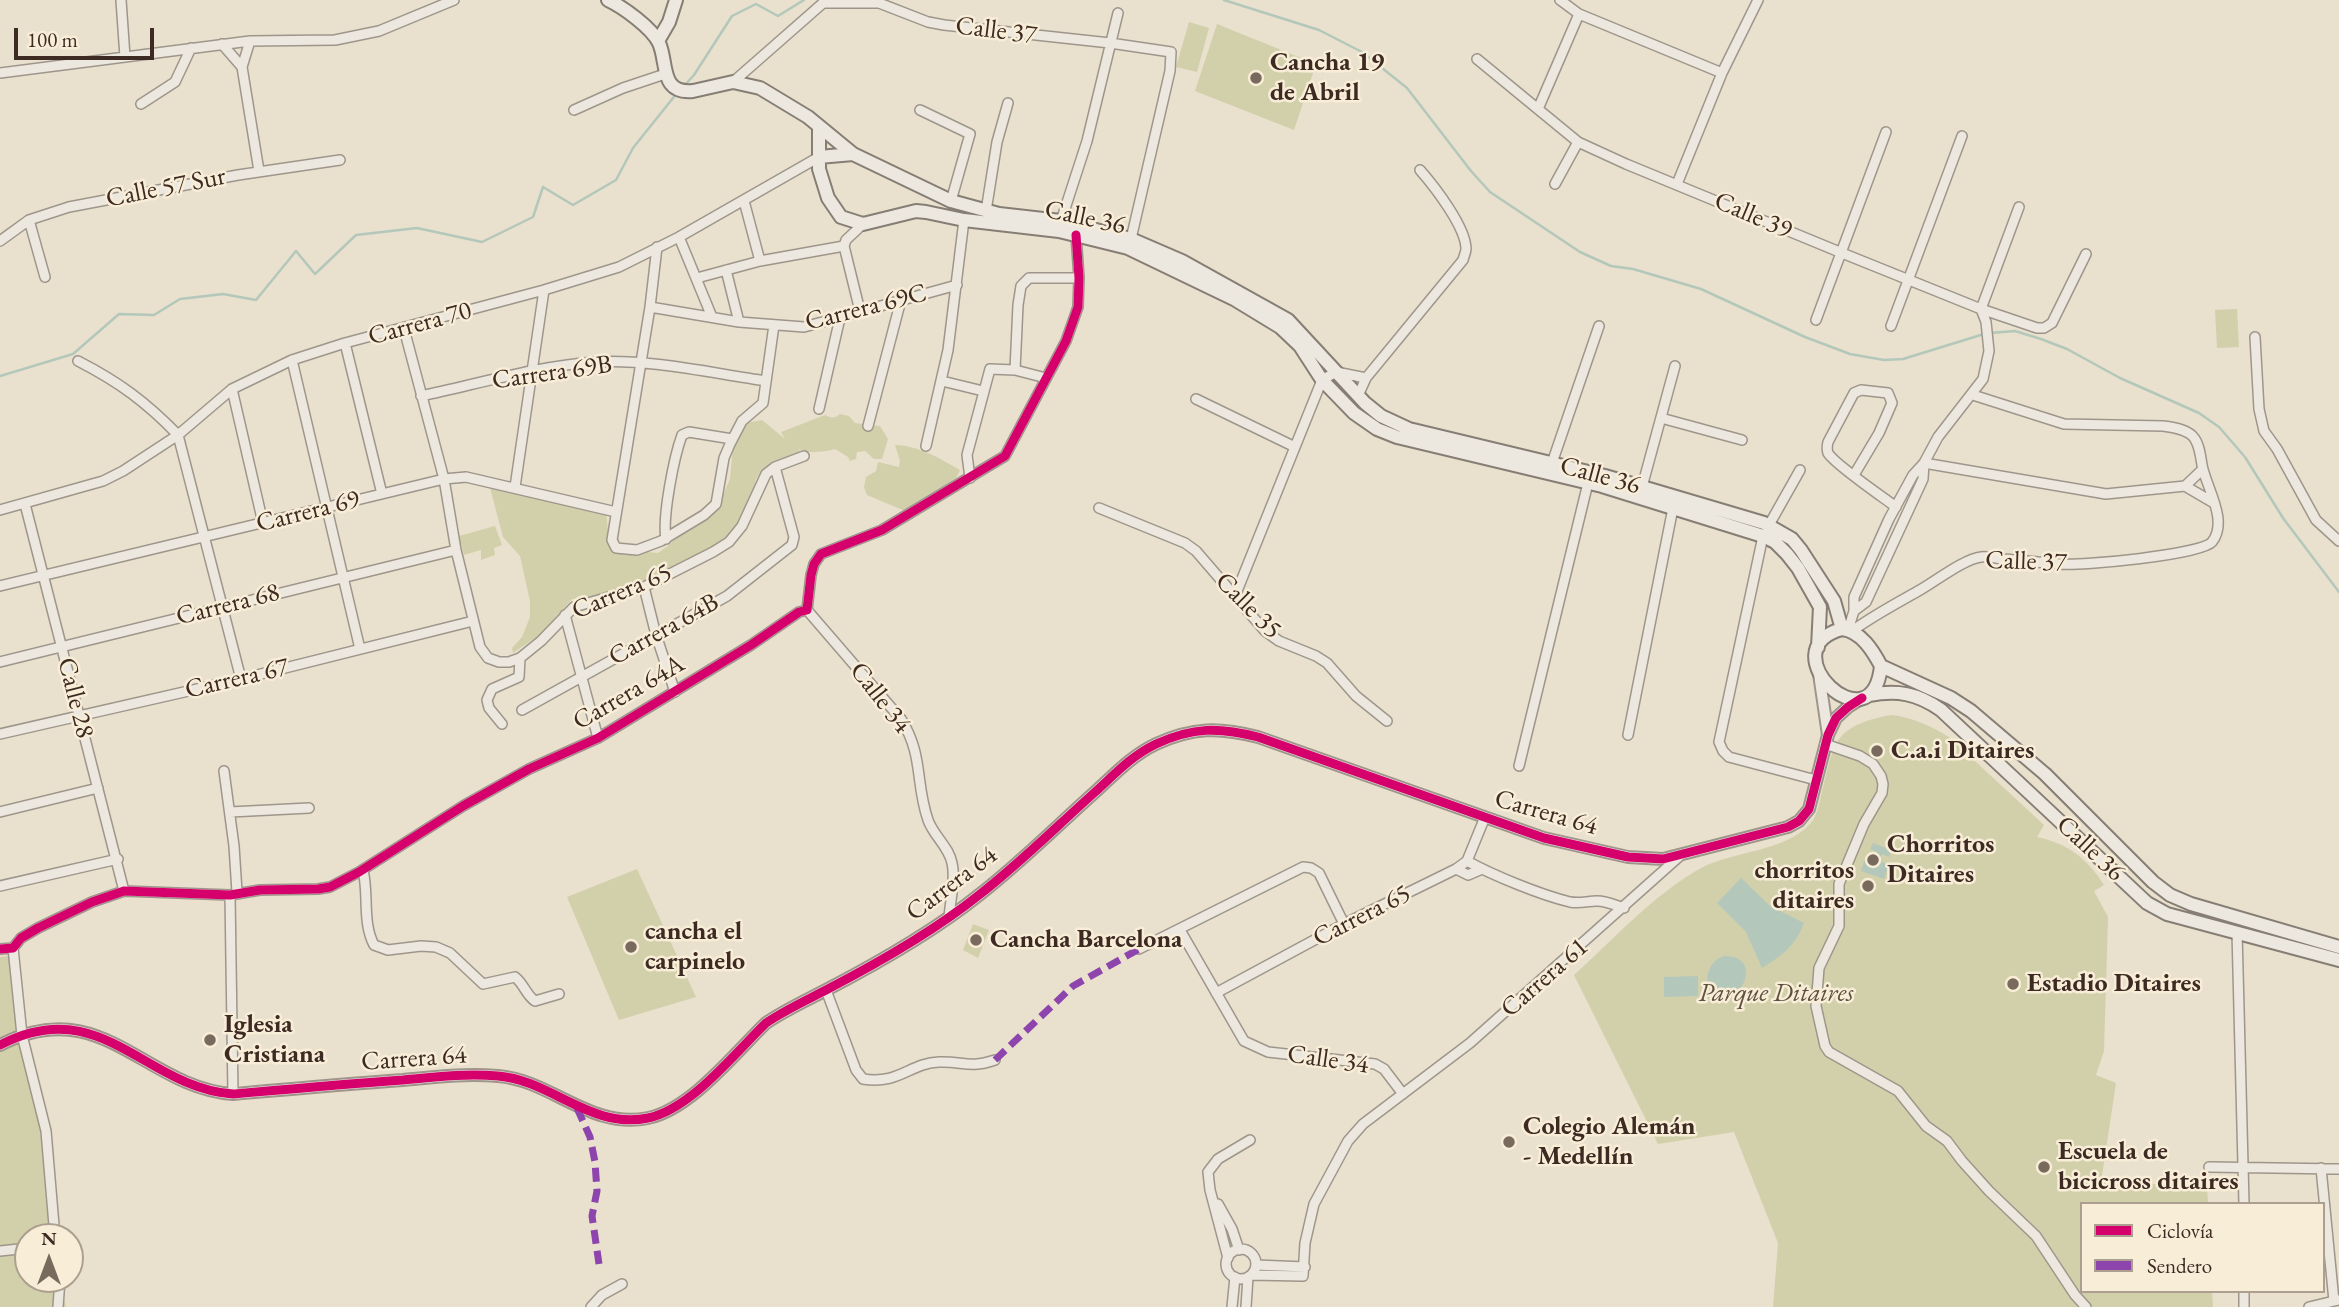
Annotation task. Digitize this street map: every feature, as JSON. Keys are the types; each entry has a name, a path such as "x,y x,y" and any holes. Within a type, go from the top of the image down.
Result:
{"main road":[{"path":"608,0 634,17 658,41 665,74"},
{"path":"658,41 669,22 676,0"},
{"name":"Calle 36","path":"665,74 673,86 686,92 733,82 760,88 786,102 853,154 951,201 986,211 1061,221 1131,239 1182,261 1288,320 1358,396 1381,416 1409,429 1642,487 1792,539 1834,601 1847,630"},
{"path":"819,127 819,163 834,208 842,217 863,224 916,211 926,190"},
{"path":"819,163 853,154"},
{"name":"Calle 36","path":"916,211 964,220 1059,231 1128,248 1234,299 1287,333 1300,346 1322,380 1354,413 1377,429 1397,438 1588,483 1673,508 1766,530 1798,568 1820,607 1818,647"},
{"path":"1847,630 1868,646 1881,666 1879,679 1865,697 1843,697 1830,689 1819,674 1816,658 1822,639 1830,632 1847,630"},
{"name":"Calle 36","path":"1881,666 1951,698 1979,718 2045,774 2132,864 2170,895 2191,904 2339,947"},
{"name":"Calle 36","path":"1865,697 1902,692 1928,701 1968,734 2147,903 2167,914 2339,960"}],"street":[{"path":"121,0 125,57"},
{"path":"0,73 250,41 314,42 356,37 402,23 454,0"},
{"path":"1560,0 1578,14 1722,73"},
{"path":"1677,184 1722,73 1758,0"},
{"path":"733,82 823,2"},
{"name":"Calle 37","path":"823,2 879,3 928,22 944,25 1171,52 1170,71 1131,239"},
{"path":"1061,221 1087,141 1118,13"},
{"path":"1538,109 1578,14"},
{"path":"250,41 242,67 259,172"},
{"path":"222,44 242,67"},
{"path":"141,104 175,82 191,48"},
{"name":"Calle 39","path":"1477,58 1578,142 1842,253 1981,309 2037,328 2044,328 2052,323 2085,254"},
{"path":"574,110 623,88 665,74"},
{"path":"986,211 997,142 1008,103"},
{"path":"920,110 970,134 951,201"},
{"path":"1816,320 1886,132"},
{"path":"1891,326 1962,135"},
{"path":"1555,184 1578,142"},
{"name":"Calle 57 Sur","path":"0,241 29,220 69,207 340,160"},
{"name":"Carrera 70","path":"0,510 103,481 123,471 178,435 232,389 292,360 619,267 679,237 805,165 819,163"},
{"path":"1358,396 1366,378 1463,260 1466,249 1460,231 1442,197 1420,170"},
{"path":"744,201 760,261"},
{"path":"1847,630 1854,611 1854,597 1913,475 1983,379 1989,351 1986,322 1981,309 2019,207"},
{"path":"29,220 45,277"},
{"path":"926,446 942,380 964,220"},
{"path":"860,310 844,246 846,240 863,224"},
{"path":"807,610 811,575 821,554 881,530 1005,456 1066,341 1078,307 1076,235"},
{"path":"679,237 712,317"},
{"path":"696,278 760,261 844,246"},
{"path":"657,247 650,307 611,540 616,548 637,550 666,539 716,504 724,458 732,439 742,421 763,403 774,325"},
{"path":"726,270 739,322"},
{"path":"1015,370 1021,286 1029,278 1079,278"},
{"name":"Carrera 69C","path":"650,307 739,322 803,327 957,285"},
{"path":"515,487 544,290"},
{"path":"868,426 901,300"},
{"path":"819,409 840,318"},
{"path":"1552,463 1599,326"},
{"path":"404,329 443,479 456,550 480,647 488,658 499,662 520,658"},
{"path":"2255,337 2259,409 2264,431 2277,449 2316,520 2339,541"},
{"path":"345,343 382,494"},
{"path":"292,360 360,649"},
{"path":"78,361 120,383 148,405 178,435 241,679"},
{"name":"Carrera 69B","path":"421,396 531,372 593,362 640,363 766,381"},
{"path":"1642,487 1675,366"},
{"path":"970,478 967,455 990,369 1015,370 1046,378"},
{"path":"1235,596 1322,380 1336,372 1366,378"},
{"path":"942,380 983,391"},
{"path":"232,389 263,523"},
{"path":"1854,475 1879,433 1892,403 1888,393 1861,390 1854,393 1828,442 1829,454 1854,475 1896,507"},
{"path":"1973,395 2064,424 2175,428 2192,435 2200,445 2203,469 2214,503"},
{"path":"1196,399 1295,447"},
{"path":"1661,418 1742,440"},
{"path":"666,539 675,461 682,435 689,432 732,439"},
{"path":"775,467 804,456"},
{"path":"1924,463 2106,494 2185,486 2214,503"},
{"path":"1854,611 1866,602 1923,479 1924,463"},
{"name":"Carrera 64B","path":"522,710 727,596 792,545 794,537 775,467"},
{"name":"Carrera 65","path":"502,724 489,708 487,700 492,689 519,677 520,658 541,641 565,615 574,607 644,586 729,542 742,526 762,479 775,467"},
{"path":"2185,486 2203,469"},
{"path":"1800,470 1766,530 1720,742 1729,757 1816,780"},
{"name":"Carrera 69","path":"0,586 443,479 466,477 616,512"},
{"path":"1519,766 1588,483"},
{"name":"Calle 37","path":"1847,630 1981,556 2063,565 2106,564 2210,544 2218,527 2214,503"},
{"name":"Calle 28","path":"25,504 124,891"},
{"name":"Calle 35","path":"1099,508 1185,543 1196,551 1265,631 1279,641 1327,663 1356,696 1387,721"},
{"path":"1628,735 1673,508"},
{"name":"Carrera 68","path":"0,662 456,550"},
{"path":"644,586 656,635 675,692"},
{"name":"Carrera 64A","path":"13,948 21,938 38,928 92,902 124,891 233,893 330,887 363,870 463,806 530,769 598,738 751,645 799,612 807,610"},
{"name":"Calle 34","path":"807,610 910,733 916,750 929,824 952,862 949,918"},
{"path":"565,615 598,738"},
{"name":"Carrera 67","path":"0,734 241,679 473,621"},
{"name":"Carrera 64","path":"1819,674 1827,739"},
{"name":"Carrera 64","path":"0,1045 22,1035 54,1030 97,1036 200,1088 233,1094 476,1074 501,1076 528,1082 598,1116 632,1120 649,1118 685,1103 766,1024 793,1006 826,990 949,918 981,894 1136,754 1174,737 1196,731 1228,730 1258,737 1545,838 1652,860 1788,827 1798,821 1810,809 1827,739 1836,718 1865,697"},
{"path":"1827,739 1873,764 1883,784 1882,793 1864,824 1839,884 1839,926 1819,968 1816,1006 1825,1046 1829,1052 1898,1091 1926,1126 1947,1141 1962,1161 2036,1237 2086,1307"},
{"path":"224,771 230,812 233,893 233,1094"},
{"path":"0,812 98,788"},
{"path":"230,812 309,808"},
{"path":"1485,817 1467,861 1566,901 1582,904 1606,902 1624,908"},
{"name":"Carrera 61","path":"1304,1271 1310,1218 1323,1185 1348,1141 1363,1124 1470,1043 1681,855"},
{"path":"0,886 117,859"},
{"name":"Carrera 65","path":"1216,993 1467,861"},
{"path":"1139,949 1303,867 1319,873 1344,924"},
{"path":"1456,869 1468,875 1482,869"},
{"path":"363,870 368,932 374,945 388,950 436,947 450,953 483,984 515,977 529,998 535,1001 559,994"},
{"name":"Calle 34","path":"1180,930 1244,1041 1268,1052 1375,1064 1384,1069 1403,1094"},
{"path":"2237,932 2244,1202"},
{"path":"0,949 13,948 22,1035 46,1131 54,1223"},
{"path":"826,990 856,1070 863,1079 886,1080 939,1062 979,1065 995,1060"},
{"path":"1232,1307 1234,1282 1228,1270 1228,1258 1210,1190 1208,1172 1218,1159 1250,1140"},
{"path":"2208,1167 2339,1169"},
{"path":"2321,1168 2325,1202"},
{"path":"1210,1190 1239,1250"},
{"path":"2309,1307 2336,1301 2325,1203"},
{"path":"1224,1242 1228,1237 1235,1238"},
{"path":"1228,1258 1239,1250 1253,1255 1256,1265 1249,1280 1246,1307"},
{"path":"1256,1265 1304,1271"},
{"path":"1234,1282 1304,1271"},
{"path":"591,1307 602,1295 622,1284"}],"green space":[{"path":"1189,22 1209,28 1197,72 1176,67"},
{"name":"Cancha 19 de Abril","path":"1217,24 1316,64 1294,130 1195,91"},
{"path":"2237,309 2239,347 2217,348 2215,310"},
{"path":"840,414 849,416 855,423 880,426 888,439 882,459 874,459 865,451 857,452 856,459 850,461 835,449 806,452 798,449 802,453 761,471 756,479 751,502 729,540 642,582 586,598 572,599 541,634 513,653 512,648 522,637 530,617 530,601 520,556 503,537 489,484 606,511 609,541 615,549 658,553 718,506 730,479 733,446 746,423 762,420 785,439 781,432 825,415 832,418"},
{"path":"895,445 921,450 960,470 956,478 905,511 867,495 864,487 866,477 876,471 878,462 899,467"},
{"path":"495,526 502,545 494,548 495,555 481,560 481,550 464,555 459,536"},
{"name":"Parque Ditaires","path":"1891,715 1906,718 1949,737 2044,825 2037,837 2058,843 2076,854 2091,867 2104,885 2094,891 2108,917 2104,1051 2096,1075 2116,1083 2101,1182 2207,1184 2208,1202 2080,1202 2080,1293 2212,1293 2213,1307 1773,1307 1778,1243 1734,1132 1658,1144 1574,975 1635,918 1683,879 1714,862 1773,846 1799,833 1810,824 1815,816 1832,753 1838,742 1856,725"},
{"name":"cancha el carpinelo","path":"637,869 696,997 619,1020 567,897"},
{"name":"Cancha Barcelona","path":"973,924 989,930 978,958 963,950"},
{"path":"9,956 47,1149 51,1223 14,1223 14,1293 63,1293 66,1307 0,1307 0,957"}],"shaded area":[{"name":"Chorritos Ditaires","path":"1873,843 1891,850 1889,857 1882,854 1880,858 1889,865 1884,879 1861,871 1866,856 1872,859 1876,856 1877,852 1870,849"},
{"path":"1741,878 1770,906 1804,923 1788,949 1762,968 1746,932 1717,903"},
{"path":"1724,956 1733,957 1744,964 1744,982 1734,995 1707,997 1710,967"},
{"path":"1698,976 1698,996 1664,997 1664,977"}],"waterway":[{"path":"684,86 732,16 756,4 778,16 804,0"},
{"path":"1224,0 1319,30 1362,52 1407,88 1490,192 1580,252 1611,266 1633,269 1701,289 1805,337 1850,354 1884,360 1903,359 1984,334"},
{"path":"0,376 73,354 119,314 154,315 180,299 223,294 256,300 296,251 315,274 356,235 417,228 482,242 533,217 543,187 573,205 616,180 633,148 677,93"},
{"path":"1990,333 2015,331 2067,349 2120,378 2199,413 2219,427 2245,457 2283,518 2339,592"}],"marked path":[{"path":"995,1060 1073,986 1139,949"},
{"path":"577,1108 590,1137 595,1162 597,1191 592,1216 599,1264"}],"cycle path":[{"path":"0,949 13,948 21,938 38,928 92,902 124,891 230,895 260,890 330,887 529,769 598,738 751,645 799,612 807,610 811,575 821,554 882,530 1005,456 1066,341 1078,307 1076,235"},
{"path":"0,1045 35,1032 67,1029 95,1036 121,1047 202,1088 233,1094 450,1076 498,1076 536,1086 608,1117 627,1120 648,1118 664,1113 696,1092 766,1023 885,958 961,909 1009,871 1131,760 1169,738 1206,730 1231,731 1258,737 1544,838 1628,857 1663,859 1788,827 1799,821 1809,809 1828,735 1836,718 1862,698"}],"place":[{"name":"Cancha 19 de Abril","path":"1256,78"},
{"name":"C.a.i Ditaires","path":"1877,751"},
{"name":"Chorritos Ditaires","path":"1873,860"},
{"name":"chorritos ditaires","path":"1868,886"},
{"name":"Cancha Barcelona","path":"976,940"},
{"name":"cancha el carpinelo","path":"631,947"},
{"name":"Estadio Ditaires","path":"2013,984"},
{"name":"Iglesia Cristiana","path":"210,1040"},
{"name":"Colegio Alemán - Medellín","path":"1509,1142"},
{"name":"Escuela de bicicross ditaires","path":"2044,1167"}]}
